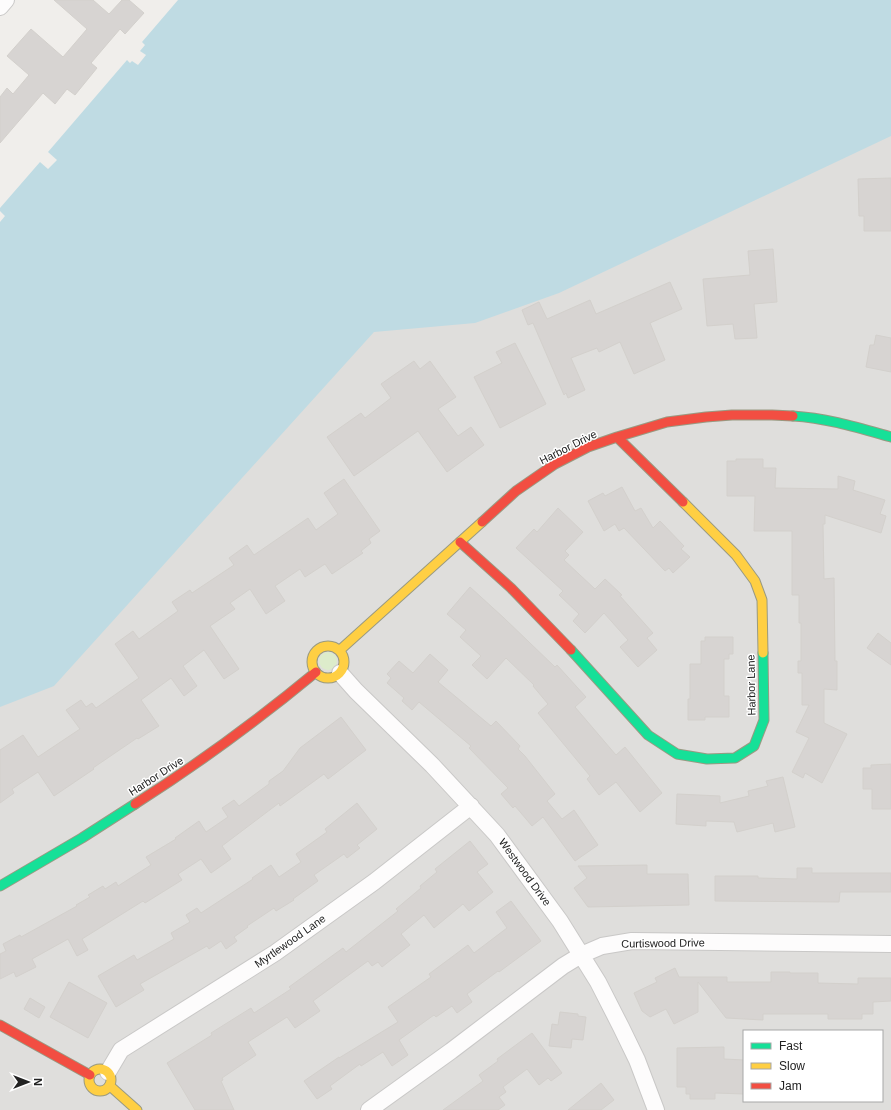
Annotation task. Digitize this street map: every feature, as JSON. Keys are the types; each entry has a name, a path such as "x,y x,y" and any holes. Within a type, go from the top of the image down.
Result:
{"street":[{"path":"0,7 6,0"},
{"name":"Harbor Drive","path":"340,650 360,634 516,491 555,464 588,447 666,422 732,415 804,417 842,423 891,438"},
{"name":"Harbor Lane","path":"460,542 511,588 565,644 648,735 677,754 707,759 735,758 754,746 764,720 762,600 755,581 736,555 617,437"},
{"path":"327,645 333,646 340,650 344,659 344,665 340,673 331,678 324,678 317,675 313,669 312,662 313,655 316,650 321,646 327,645"},
{"name":"Harbor Drive","path":"0,886 40,863 154,792 210,754 316,672"},
{"name":"Westwood Drive","path":"340,673 356,691 432,765 471,806 511,853 560,921 598,982 636,1060 656,1110"},
{"name":"Myrtlewood Lane","path":"109,1079 116,1058 122,1050 275,953 374,882 471,806"},
{"name":"Curtiswood Drive","path":"369,1110 451,1051 563,966 581,955 602,946 632,941 891,944"},
{"path":"0,1025 90,1075"},
{"path":"109,1079 107,1090 102,1092 97,1092 93,1089 89,1080 93,1071 103,1069 109,1079 137,1110"}],"shaded area":[{"path":"891,135 891,1110 0,1110 0,706 374,331"}],"green space":[{"path":"324,652 332,652 337,657 335,668 332,670 324,670 319,665 319,657"}],"water":[{"path":"178,0 891,0 891,136 559,293 475,323 374,332 54,686 0,707 0,222 5,216 0,211 0,208 40,162 48,169 57,160 48,152 127,60 130,63 132,61 138,65 146,55 140,51 145,45 142,42"}],"building":[{"path":"54,0 93,0 109,14 122,0 129,0 144,13 125,34 120,29 91,63 97,68 75,95 67,89 55,104 43,93 0,143 0,97 7,88 13,94 29,75 7,56 31,29 63,57 87,29"},
{"path":"891,178 891,231 864,231 864,216 859,216 858,179"},
{"path":"773,249 777,302 754,304 757,338 735,339 733,324 707,326 703,279 750,275 748,251"},
{"path":"670,282 682,309 650,323 665,360 634,374 620,342 599,352 597,348 571,358 585,390 568,398 566,393 564,395 533,323 528,325 522,310 539,302 547,319 590,300 596,314"},
{"path":"876,335 891,338 891,372 866,367 870,345 874,345"},
{"path":"515,343 546,404 500,428 474,377 502,363 496,352"},
{"path":"414,361 420,369 430,361 456,397 438,409 458,436 471,427 484,445 447,472 418,431 354,476 327,437 361,413 365,418 391,398 381,384"},
{"path":"736,459 763,459 763,468 776,468 775,488 838,489 838,476 855,481 853,490 885,500 880,514 886,516 881,533 825,515 825,524 823,524 824,579 834,578 835,661 837,661 837,690 824,689 824,723 847,734 822,783 805,773 803,778 792,772 809,738 796,732 809,705 802,705 802,673 798,673 798,661 801,661 801,623 799,623 799,595 792,595 792,531 754,531 755,496 727,496 727,461 736,461"},
{"path":"344,479 380,531 369,539 371,543 361,551 363,553 332,574 325,564 305,577 300,569 275,586 285,601 266,614 250,589 230,603 235,609 210,626 239,669 224,679 204,650 183,666 197,686 184,696 171,678 141,700 159,726 138,739 137,738 54,796 38,772 12,789 14,793 0,803 0,750 23,735 38,757 80,729 66,710 81,700 86,707 92,703 96,708 139,678 115,644 133,631 139,639 178,611 172,602 190,590 192,593 234,565 229,558 247,545 254,555 308,518 316,530 338,514 324,493"},
{"path":"622,487 635,511 641,508 653,528 660,521 684,546 681,549 690,557 673,573 669,568 665,571 624,528 619,531 615,524 604,531 588,501 603,493 605,496"},
{"path":"558,508 583,532 565,551 569,555 564,560 595,589 605,579 622,595 620,596 653,633 647,638 657,650 638,667 620,647 628,640 604,613 585,633 573,621 579,614 559,595 563,591 516,548 534,529 537,532"},
{"path":"470,587 555,667 557,665 586,697 575,707 616,755 625,747 662,793 640,812 616,782 599,795 587,779 590,776 538,713 548,704 533,686 534,685 506,658 487,679 472,665 481,656 460,637 466,630 447,614"},
{"path":"878,633 891,643 891,665 867,648"},
{"path":"705,637 733,637 733,654 729,654 729,659 724,659 724,696 729,696 729,717 705,717 705,720 688,720 688,699 690,699 690,664 701,664 701,641 705,641"},
{"path":"430,654 448,670 438,682 491,726 496,721 520,746 518,749 555,794 547,801 562,819 574,810 598,845 575,861 543,817 532,826 515,806 513,808 501,794 508,788 469,748 471,746 419,702 412,710 402,701 404,698 387,683 391,678 387,674 399,661 413,673"},
{"path":"341,717 366,750 328,779 324,774 280,806 279,803 222,846 231,859 211,873 201,859 178,874 182,880 145,903 143,901 82,939 88,950 77,956 68,939 32,959 36,967 16,977 14,972 0,979 0,954 6,951 3,944 20,935 21,937 77,906 76,905 90,897 88,895 103,886 105,889 116,882 118,886 151,865 146,857 176,839 175,838 199,821 206,832 228,817 222,808 234,800 239,806 269,784 269,781 283,771 300,748"},
{"path":"891,764 891,809 872,809 872,789 863,789 863,768 871,768 871,765"},
{"path":"783,777 795,827 775,832 773,823 737,832 734,822 706,821 706,826 676,824 677,794 720,796 720,803 749,796 748,791 768,786 766,781"},
{"path":"357,803 377,829 357,845 360,848 347,858 344,854 314,875 318,881 293,899 294,900 276,911 274,908 247,926 248,927 234,937 237,941 226,949 221,941 209,949 207,946 140,984 144,990 116,1007 98,976 134,955 137,960 174,939 171,933 190,922 186,915 197,908 201,913 253,879 252,878 271,865 279,877 301,862 296,854 327,832 325,829"},
{"path":"470,841 488,864 477,872 493,892 469,911 463,904 434,928 424,915 401,934 410,945 382,967 378,962 372,966 368,961 313,1001 320,1011 295,1028 287,1017 248,1042 256,1055 222,1078 223,1080 221,1081 234,1110 195,1110 167,1063 212,1035 211,1033 251,1008 254,1013 291,989 289,987 343,948 346,952 398,911 396,909 437,872 435,869"},
{"path":"647,865 647,874 688,874 689,905 588,907 574,888 587,878 578,866"},
{"path":"797,868 812,868 812,873 891,873 891,892 840,892 839,902 715,901 715,876 758,876 758,878 797,879"},
{"path":"511,901 541,941 467,994 472,1002 457,1013 452,1006 436,1017 434,1015 399,1040 408,1055 392,1066 383,1052 361,1066 360,1064 330,1086 332,1089 317,1099 304,1081 339,1057 398,1022 388,1007 431,977 429,974 468,945 474,953 507,928 496,912"},
{"path":"675,968 679,977 727,977 727,982 771,982 771,972 818,973 818,983 858,984 858,978 891,978 891,1001 873,1002 873,1014 862,1014 862,1019 828,1019 828,1014 763,1014 763,1020 726,1018 698,982 698,1012 674,1024 666,1009 650,1017 642,1011 634,993 657,982 655,978"},
{"path":"69,982 107,1003 88,1038 50,1017"},
{"path":"30,998 45,1007 39,1018 24,1009"},
{"path":"560,1012 578,1014 578,1016 586,1017 583,1040 572,1039 571,1048 549,1046 552,1024 558,1025"},
{"path":"532,1033 562,1073 551,1081 548,1078 539,1085 527,1069 503,1087 506,1092 499,1097 505,1105 498,1110 443,1110 483,1081 479,1075 498,1061 497,1059"},
{"path":"724,1047 724,1059 743,1060 743,1094 715,1093 715,1099 690,1099 690,1094 686,1094 686,1087 677,1087 677,1048"},
{"path":"601,1083 614,1100 601,1110 568,1110"}],"traffic: fast":[{"path":"793,416 831,421 891,437"},
{"path":"571,650 648,735 677,754 707,759 735,758 754,746 764,720 763,653"},
{"path":"0,886 82,838 135,804"}],"traffic: slow":[{"path":"683,502 736,555 755,581 762,600 763,653"},
{"path":"340,650 482,522"},
{"path":"325,646 331,646 340,650 344,662 340,674 331,678 325,678 316,674 312,665 312,659 316,650 325,646"},
{"path":"100,1069 108,1072 111,1080 108,1088 100,1091 92,1088 89,1080 92,1072 100,1069"},
{"path":"110,1086 137,1110"}],"traffic: jam":[{"path":"482,522 516,491 555,464 588,447 617,437 667,422 706,417 732,415 793,416"},
{"path":"617,437 683,502"},
{"path":"460,542 511,588 571,650"},
{"path":"135,804 227,741 316,672"},
{"path":"0,1025 90,1075"}]}
